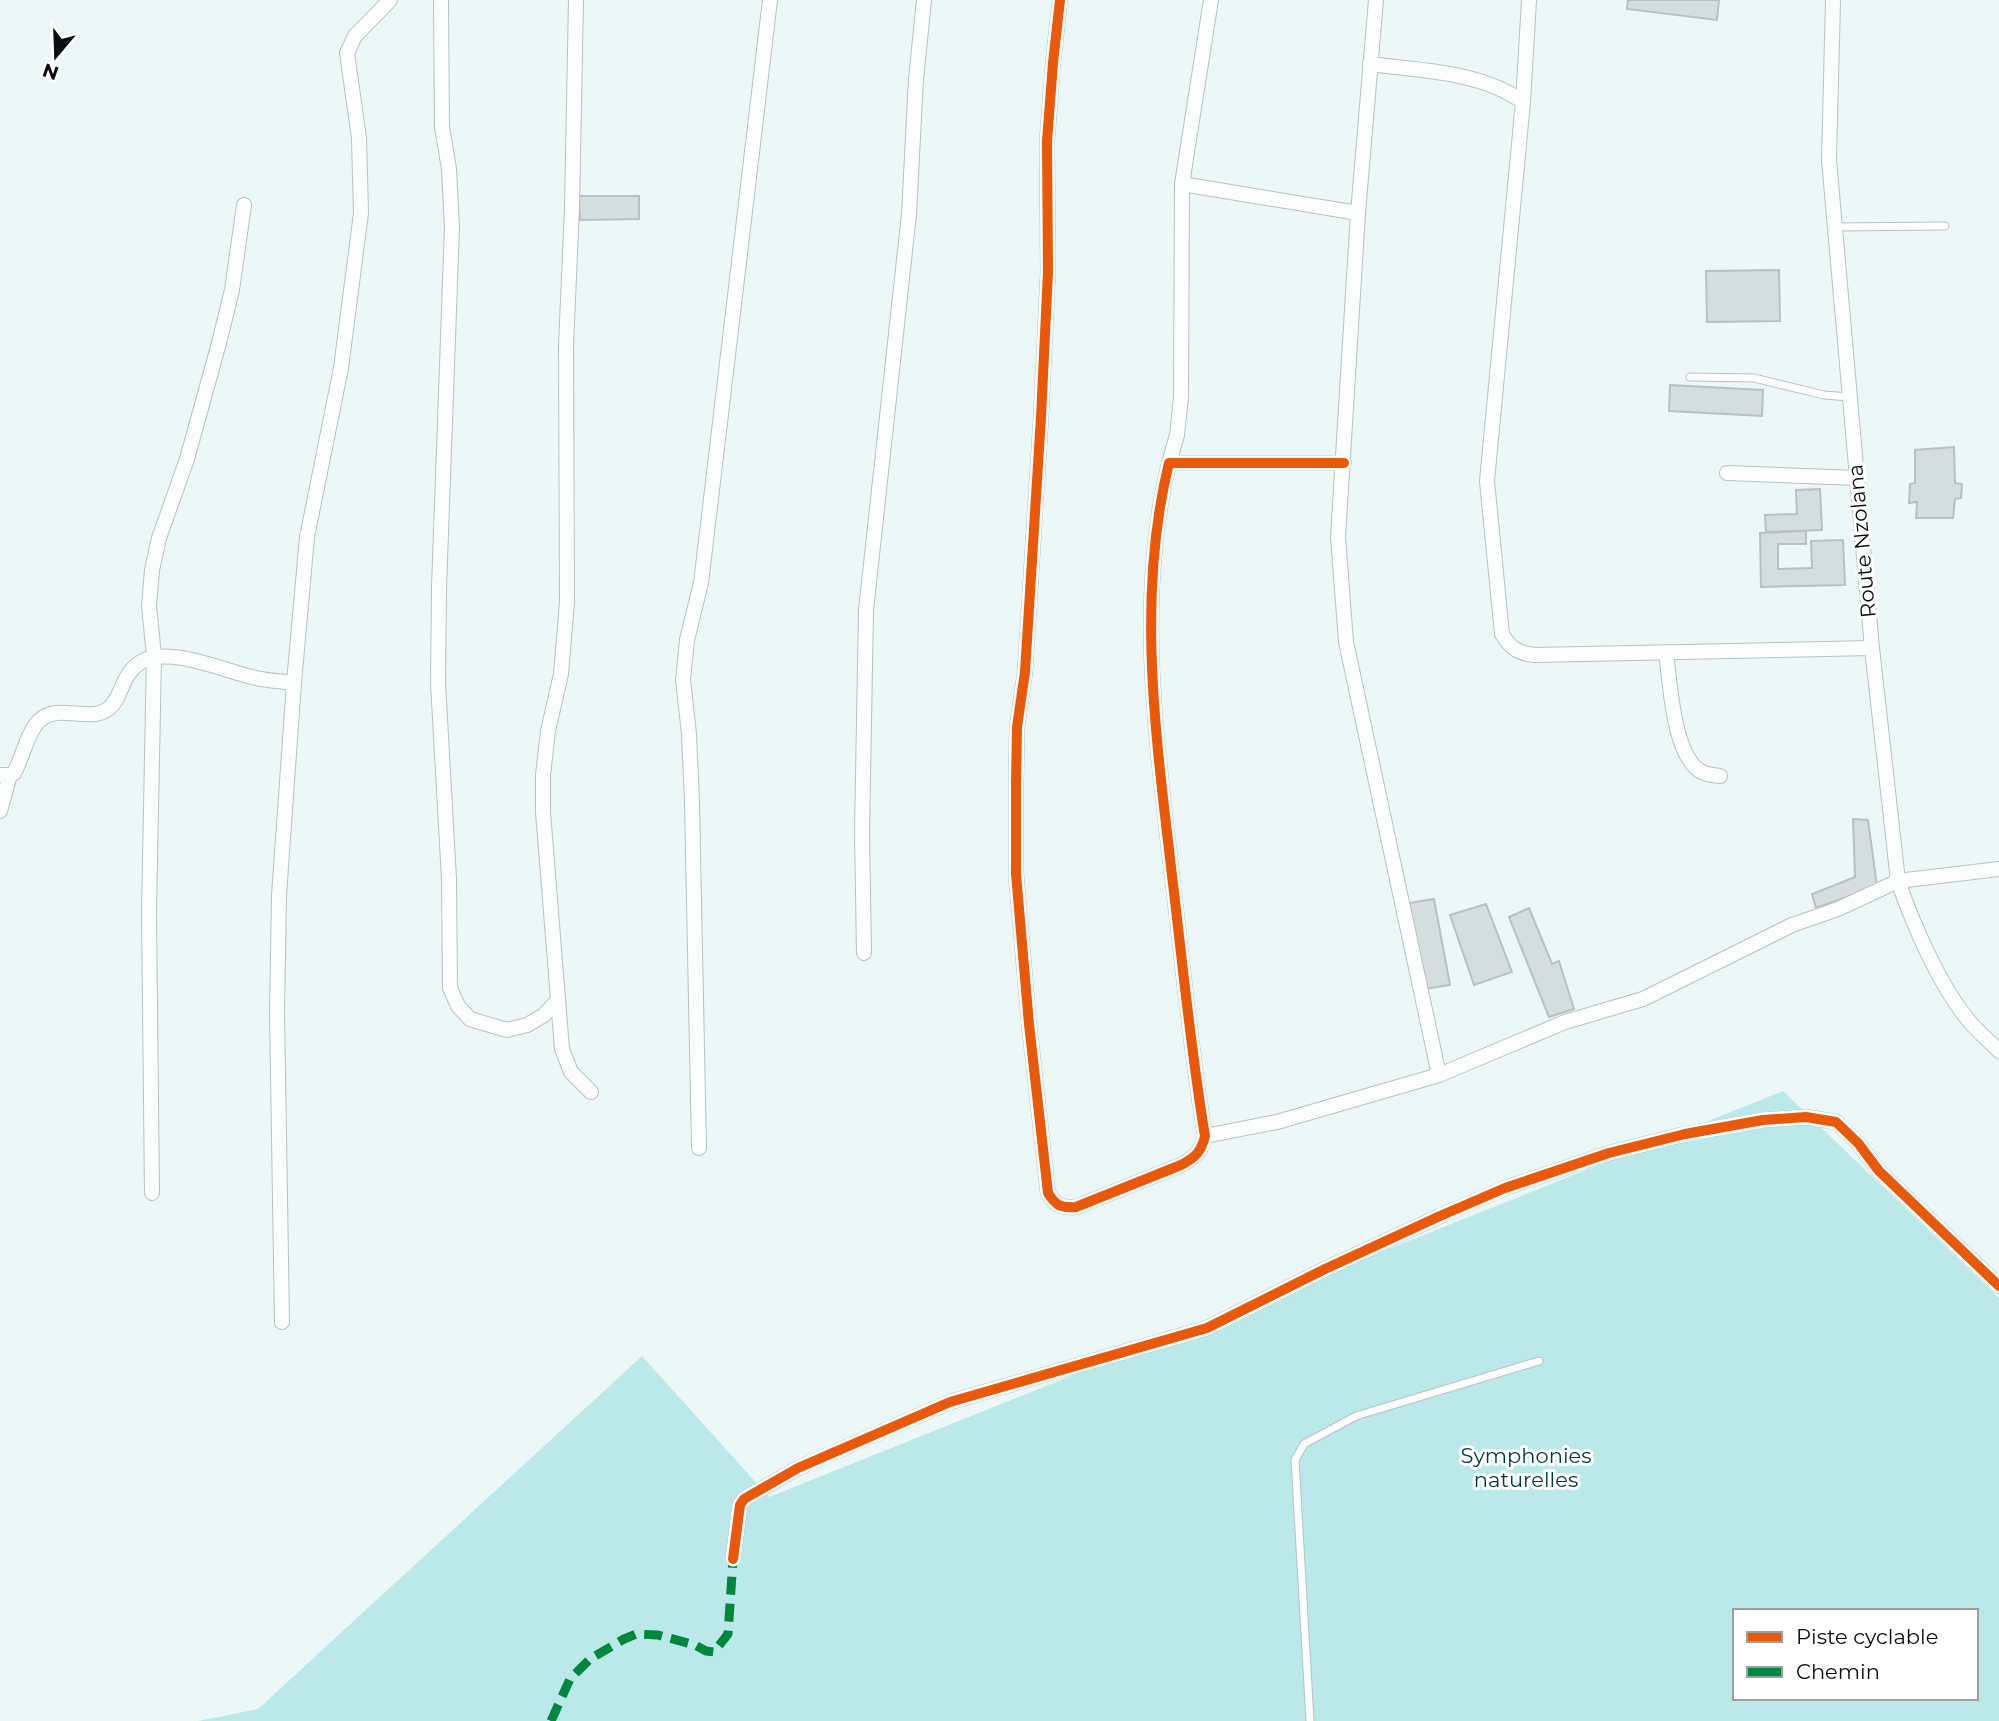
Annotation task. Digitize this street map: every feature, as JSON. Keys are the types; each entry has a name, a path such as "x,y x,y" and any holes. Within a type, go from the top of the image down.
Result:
{"street":[{"path":"282,1321 276,1013 279,895 294,683 307,537 341,368 361,213 359,138 347,53 355,36 390,0"},
{"path":"441,0 442,127 449,169 452,227 439,575 438,683 448,852 450,988 458,1006 470,1019 508,1030 527,1025 544,1016 557,1001"},
{"path":"576,0 566,346 567,602 561,674 548,732 543,775 543,812 562,1049 571,1072 591,1092"},
{"path":"699,1148 693,816 683,680 687,640 701,583 770,0"},
{"path":"864,953 862,832 866,610 909,214 916,79 924,0"},
{"path":"1060,0 1047,141 1048,272 1042,404 1025,673 1017,727 1016,874 1048,1193 1055,1204 1063,1208 1076,1207 1193,1159 1202,1150 1205,1136 1154,717 1151,578 1169,463 1177,435 1181,397 1182,184 1211,0"},
{"path":"1376,0 1358,213 1338,537 1346,642 1438,1075"},
{"path":"1529,0 1523,102 1487,481 1502,634 1510,647 1520,653 1535,655 1872,648"},
{"name":"Route Nzolana","path":"1833,0 1829,160 1872,648 1898,881 1910,914 1938,972 1968,1020 1999,1052"},
{"path":"1370,64 1468,78 1500,88 1523,102"},
{"path":"1182,184 1358,213"},
{"path":"152,1193 149,912 155,656 149,606 152,570 159,538 187,459 219,343 232,290 244,205"},
{"path":"1169,463 1344,463"},
{"path":"1727,473 1857,478"},
{"path":"1666,652 1676,728 1689,759 1702,773 1720,776"},
{"path":"0,811 5,775 18,766 39,720 49,714 94,714 107,710 133,668 155,656 179,658 258,678 294,683"},
{"path":"1205,1136 1277,1122 1438,1075 1565,1022 1643,999 1791,925 1838,909 1898,881 1999,869"},
{"path":"733,1559 740,1505 744,1499 798,1468 950,1402 1208,1328 1337,1264 1505,1188 1609,1153 1685,1134 1806,1117 1836,1122 1858,1143 1879,1171 1999,1286"}],"lane":[{"path":"1835,227 1945,226"},
{"path":"1690,377 1754,378 1824,395 1850,397"},
{"path":"1310,1721 1295,1460 1304,1444 1366,1412 1539,1361"}],"green space":[{"name":"Symphonies naturelles","path":"1783,1091 1999,1298 1999,1721 198,1721 258,1709 642,1356 769,1497"}],"building":[{"path":"1628,0 1719,0 1717,20 1627,9"},
{"path":"579,196 639,196 639,219 580,220"},
{"path":"1779,270 1780,321 1707,322 1706,271"},
{"path":"1670,385 1763,390 1762,416 1669,411"},
{"path":"1954,447 1955,483 1962,484 1961,498 1955,499 1953,518 1916,518 1917,502 1909,503 1910,484 1915,483 1915,450"},
{"path":"1820,489 1822,530 1766,532 1765,515 1797,514 1796,490"},
{"path":"1806,531 1806,544 1778,544 1778,569 1812,568 1811,541 1843,540 1845,585 1761,587 1760,533"},
{"path":"1853,819 1868,820 1877,886 1816,908 1812,894 1855,877"},
{"path":"1434,899 1450,985 1425,989 1409,903"},
{"path":"1486,904 1512,972 1474,985 1450,915"},
{"path":"1529,908 1552,964 1559,961 1574,1009 1549,1017 1509,917"}],"marked path":[{"path":"551,1721 570,1679 590,1659 624,1639 636,1634 658,1635 714,1652 728,1634 733,1559"}],"cycle path":[{"path":"1060,0 1047,141 1048,272 1041,417 1025,672 1017,727 1016,783 1016,874 1029,1024 1048,1193 1059,1205 1076,1207 1181,1165 1197,1154 1205,1136 1191,1041 1152,673 1153,567 1169,463 1344,463"},
{"path":"733,1559 740,1505 744,1499 798,1468 950,1402 1207,1328 1325,1269 1505,1188 1609,1153 1685,1134 1763,1120 1806,1117 1836,1122 1858,1143 1879,1171 1999,1286"}]}
